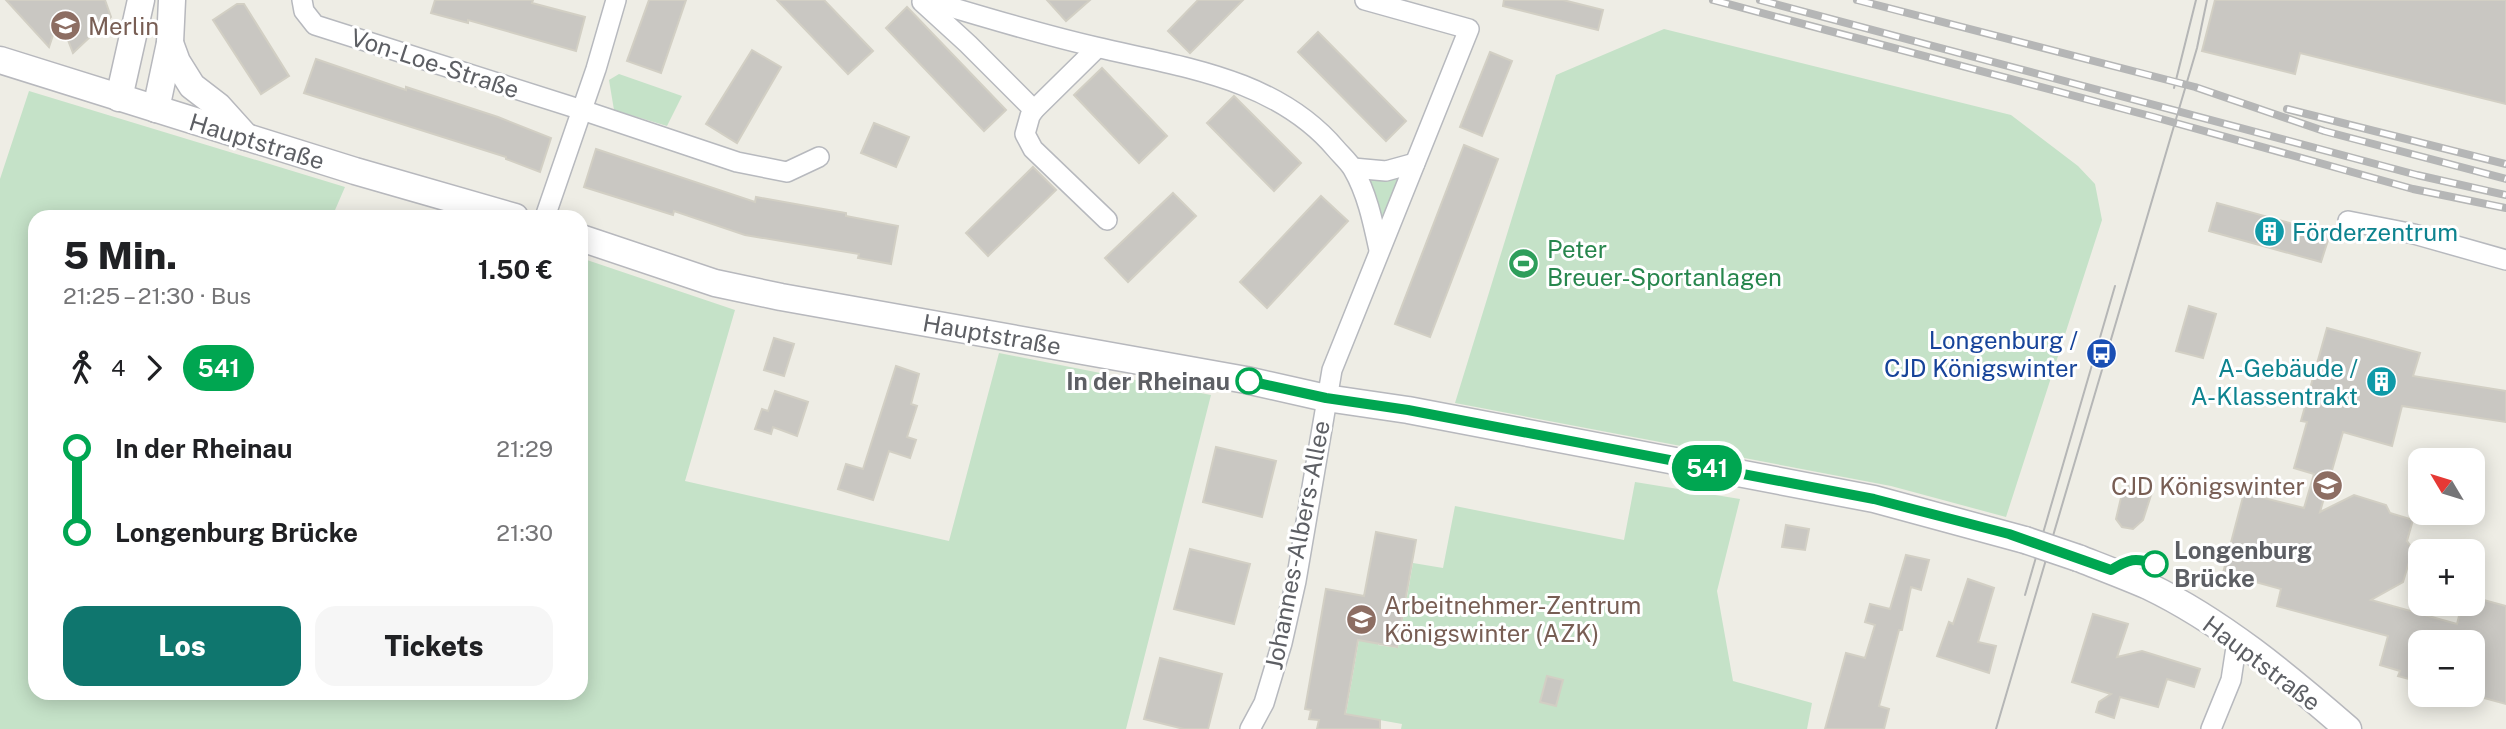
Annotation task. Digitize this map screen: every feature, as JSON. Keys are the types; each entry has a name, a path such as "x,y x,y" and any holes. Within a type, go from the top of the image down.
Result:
{"main road":[{"path":"119,98 141,0"},
{"path":"156,109 170,43 172,0"},
{"path":"170,43 177,62 192,86 218,106 246,137"},
{"name":"Hauptstraße","path":"0,60 491,210"},
{"name":"Hauptstraße","path":"588,240 715,283 781,297 1246,380 1326,398 1408,410 1874,499 2025,540 2078,558 2148,587 2205,619 2311,697 2348,729"}],"street":[{"name":"Von-Loe-Straße","path":"302,0 304,12 315,25 737,162 787,172 819,157"},
{"path":"547,210 616,0"},
{"path":"920,0 1034,110"},
{"path":"927,0 1097,48 1132,54 1246,85 1292,109 1325,135 1353,168 1370,208 1378,250"},
{"path":"1326,398 1332,370 1378,250 1469,29 1365,0"},
{"path":"1097,48 1034,110 1025,134 1033,149 1107,220"},
{"path":"1353,168 1386,171 1415,163"},
{"path":"2348,221 2414,234 2506,260"},
{"name":"Johannes-Albers-Allee","path":"1250,729 1264,703 1282,643 1296,581 1326,398"},
{"path":"2211,729 2231,680 2237,641"}],"green space":[{"path":"1664,29 2011,115 2078,166 2095,184 2102,220 2006,517 1891,486 1455,403 1556,75"},
{"path":"619,74 682,96 667,126 614,110 609,80"},
{"path":"29,91 345,187 335,210 28,210 28,700 588,700 588,260 735,310 685,481 949,541 999,353 1211,395 1126,729 0,729 0,179"},
{"path":"1404,175 1382,223 1366,180"},
{"path":"1635,482 1740,499 1717,591 1733,681 1812,703 1807,729 1401,729 1402,724 1346,714 1360,634 1379,637 1378,645 1398,648 1413,563 1443,568 1455,506 1624,540"}],"building":[{"name":"Merlin","path":"6,0 105,0 111,17 73,53 59,17 49,47"},
{"path":"435,0 533,0 532,3 585,17 576,51 468,20 468,23 431,13"},
{"path":"649,0 686,0 661,73 627,61"},
{"path":"777,0 824,0 873,51 848,74"},
{"path":"1047,0 1090,0 1066,21"},
{"path":"1198,0 1243,0 1190,53 1168,31"},
{"path":"1504,0 1563,0 1603,10 1598,30 1503,6"},
{"path":"2215,0 2506,0 2506,104 2300,53 2295,74 2202,51"},
{"path":"237,4 244,4 289,76 261,94 213,20"},
{"path":"907,7 1006,110 984,131 886,28"},
{"path":"1318,32 1406,121 1386,141 1298,52"},
{"path":"752,50 781,67 737,143 706,124"},
{"path":"1490,52 1512,61 1482,136 1460,127"},
{"path":"316,59 406,90 406,87 498,117 551,138 540,172 506,157 304,93"},
{"path":"1102,68 1167,136 1139,163 1074,95"},
{"path":"1234,96 1301,163 1274,191 1207,123"},
{"path":"874,123 909,137 896,167 861,153"},
{"path":"1464,145 1498,159 1430,337 1395,324"},
{"path":"596,149 755,202 756,197 846,213 846,216 898,226 891,264 858,258 859,254 745,235 674,211 673,215 584,187"},
{"path":"1033,167 1056,190 988,256 966,233"},
{"path":"1173,193 1196,216 1128,282 1105,258"},
{"path":"1321,196 1348,221 1267,308 1240,282"},
{"name":"Förderzentrum","path":"2217,203 2330,234 2321,262 2209,231"},
{"path":"2189,306 2216,314 2203,358 2176,351"},
{"path":"2327,328 2420,353 2413,376 2506,391 2506,422 2402,406 2392,446 2343,432 2320,512 2354,495 2386,505 2390,513 2408,518 2408,525 2412,525 2407,541 2408,566 2403,582 2371,600 2408,610 2408,616 2428,616 2457,624 2459,616 2485,616 2485,600 2506,606 2506,704 2485,698 2485,630 2408,630 2408,679 2398,676 2400,671 2380,665 2388,636 2277,606 2281,589 2223,573 2244,493 2304,508 2314,474 2294,468 2307,422 2301,421"},
{"path":"774,338 794,344 784,376 764,370"},
{"path":"896,366 919,374 911,404 917,406 907,437 916,440 910,458 889,451 873,500 838,489 846,464 863,469"},
{"path":"775,391 808,402 797,436 773,427 771,434 755,429 762,409 768,411"},
{"path":"1216,447 1276,461 1262,517 1203,502"},
{"path":"2124,485 2152,492 2143,520 2133,529 2122,527 2116,519"},
{"path":"1786,525 1809,529 1805,550 1782,547"},
{"name":"Arbeitnehmer-Zentrum Königswinter (AZK)","path":"1376,532 1416,540 1397,647 1358,640 1345,714 1380,720 1380,729 1317,729 1319,720 1309,719 1311,710 1305,709 1326,589 1364,596"},
{"path":"1190,549 1250,564 1234,624 1174,609"},
{"path":"1906,555 1929,560 1921,590 1911,587 1902,630 1899,630 1879,706 1889,709 1884,729 1825,729 1846,653 1865,658 1875,625 1865,622 1870,604 1890,609"},
{"path":"1968,579 1994,588 1978,642 1996,646 1989,673 1937,656 1949,622 1953,624"},
{"path":"2093,614 2128,624 2117,657 2142,651 2200,669 2194,687 2167,679 2158,707 2120,697 2114,718 2096,712 2099,702 2111,694 2072,682"},
{"path":"1160,658 1222,674 1208,729 1184,729 1144,719"},
{"path":"1547,676 1563,680 1556,706 1540,702"}],"tram line":[{"path":"2174,88 2196,0"},
{"path":"1996,729 2197,48 2207,0"},
{"path":"2025,595 2115,286"}],"railway":[{"path":"1713,0 2413,189 2506,208"},
{"path":"1760,0 2417,175 2506,195"},
{"path":"1857,0 2195,87 2324,131 2506,179"},
{"path":"2287,109 2506,164"}],"bus line":[{"name":"541","path":"1249,381 1326,398 1408,410 1874,499 2009,534 2111,570 2138,558 2155,564"}],"place":[{"name":"Merlin","path":"65,26"},
{"name":"Förderzentrum","path":"2269,232"},
{"name":"Peter Breuer-Sportanlagen","path":"1524,263"},
{"name":"Longenburg / CJD Königswinter","path":"2101,354"},
{"name":"In der Rheinau","path":"1249,381"},
{"name":"A-Gebäude / A-Klassentrakt","path":"2381,382"},
{"name":"CJD Königswinter","path":"2328,486"},
{"name":"Longenburg Brücke","path":"2155,564"},
{"name":"Arbeitnehmer-Zentrum Königswinter (AZK)","path":"1361,619"}]}
